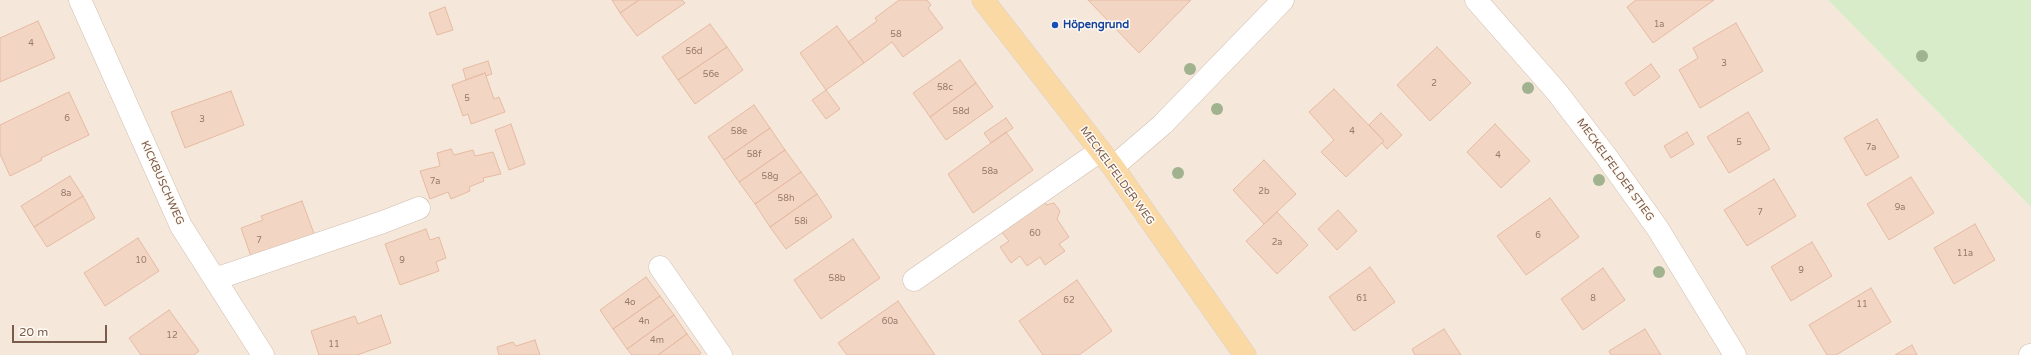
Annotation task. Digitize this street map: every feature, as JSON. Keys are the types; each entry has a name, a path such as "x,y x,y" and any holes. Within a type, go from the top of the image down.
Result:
{"main road":[{"name":"MECKELFELDER WEG","path":"983,0 1106,159 1246,355"}],"street":[{"name":"KICKBUSCHWEG","path":"80,0 181,226 264,355"},
{"name":"MECKELFELDER STIEG","path":"1476,0 1556,91 1606,156 1658,229 1735,355"},
{"path":"914,280 1106,159 1162,126 1274,3"},
{"path":"215,280 383,222 419,208"},
{"path":"660,267 721,355"}],"shaded area":[{"path":"0,0 1828,0 2031,207 2031,355 0,355"}],"green space":[{"path":"1828,0 2031,0 2031,207"}],"building":[{"path":"612,0 639,0 620,13"},
{"path":"639,0 682,0 685,3 637,36 620,13"},
{"path":"899,0 927,0 931,5 928,8 943,28 903,57 892,42 864,63 848,42 877,21 875,18"},
{"path":"1088,0 1191,0 1139,53"},
{"path":"1636,0 1714,0 1653,43 1627,7"},
{"path":"445,7 453,30 437,35 429,13"},
{"path":"38,21 55,58 0,82 0,38"},
{"path":"1736,23 1763,71 1700,108 1679,70 1698,58 1693,48"},
{"path":"710,24 727,47 678,80 662,57"},
{"path":"837,26 864,63 826,90 800,53"},
{"path":"727,47 743,70 695,104 678,80"},
{"path":"1437,47 1471,83 1430,121 1397,85"},
{"path":"960,60 976,83 930,117 913,93"},
{"path":"488,61 492,74 486,76 485,73 466,80 463,69"},
{"path":"1651,64 1660,77 1634,96 1625,83"},
{"path":"485,73 494,99 499,97 505,112 471,124 468,114 463,116 452,85"},
{"path":"976,83 993,107 946,140 930,117"},
{"path":"1334,89 1384,141 1346,177 1321,152 1334,140 1309,112"},
{"path":"826,90 840,109 826,119 812,100"},
{"path":"231,91 244,125 185,148 171,112"},
{"path":"69,92 89,135 41,158 42,160 10,176 0,154 0,125"},
{"path":"754,105 770,128 724,160 708,137"},
{"path":"1748,112 1770,149 1729,173 1707,137"},
{"path":"1381,113 1402,135 1387,149 1382,143 1384,141 1369,125"},
{"path":"1006,118 1013,128 991,143 984,133"},
{"path":"1877,119 1899,157 1866,176 1844,138"},
{"path":"511,124 525,164 509,170 495,130"},
{"path":"1495,124 1530,161 1501,188 1467,152"},
{"path":"770,128 785,150 739,182 724,160"},
{"path":"1006,132 1033,170 973,213 948,174"},
{"path":"1687,132 1694,144 1671,158 1664,146"},
{"path":"451,149 454,155 473,150 475,156 493,152 501,174 483,178 484,181 469,187 470,191 451,199 448,192 430,199 420,171 440,166 437,153"},
{"path":"785,150 801,172 755,204 739,182"},
{"path":"1264,160 1296,194 1264,224 1233,190"},
{"path":"801,172 817,194 770,227 755,204"},
{"path":"70,176 83,196 34,227 21,206"},
{"path":"1911,177 1934,213 1889,240 1867,204"},
{"path":"1774,179 1796,216 1747,246 1724,210"},
{"path":"817,194 832,217 786,249 770,227"},
{"path":"83,196 95,218 47,247 34,227"},
{"path":"1550,198 1579,237 1526,275 1497,236"},
{"path":"302,201 316,239 253,262 241,228 263,220 261,216"},
{"path":"1044,201 1046,205 1054,203 1060,211 1057,219 1069,237 1059,244 1065,251 1045,265 1040,257 1027,266 1020,256 1011,263 1000,247 1009,241 1001,231"},
{"path":"1338,210 1357,231 1337,250 1318,229"},
{"path":"1277,212 1308,245 1277,274 1246,241"},
{"path":"1975,224 1995,260 1954,284 1934,248"},
{"path":"426,229 430,240 439,237 446,258 436,262 439,271 400,285 385,244"},
{"path":"138,238 159,271 105,306 84,273"},
{"path":"853,239 880,278 821,319 794,280"},
{"path":"1812,242 1832,276 1791,301 1771,267"},
{"path":"1370,267 1395,302 1354,331 1329,297"},
{"path":"1603,268 1625,300 1583,330 1561,299"},
{"path":"646,277 660,296 613,329 600,310"},
{"path":"1077,280 1112,331 1079,355 1043,355 1019,321"},
{"path":"1871,288 1891,322 1836,355 1827,355 1809,325"},
{"path":"660,296 674,315 627,349 613,329"},
{"path":"898,301 935,355 847,355 838,343"},
{"path":"169,310 199,351 194,355 141,355 129,338"},
{"path":"381,315 391,343 357,355 319,355 311,331 355,316 358,324"},
{"path":"674,315 687,334 658,355 632,355 627,349"},
{"path":"1444,329 1461,355 1415,355 1412,349"},
{"path":"1645,329 1661,355 1611,355 1609,351"},
{"path":"687,334 701,353 699,355 658,355"},
{"path":"535,340 540,355 499,355 497,347 513,342 516,346"},
{"path":"1912,345 1917,355 1895,355"}],"place":[{"name":"Höpengrund","path":"1055,25"}]}
